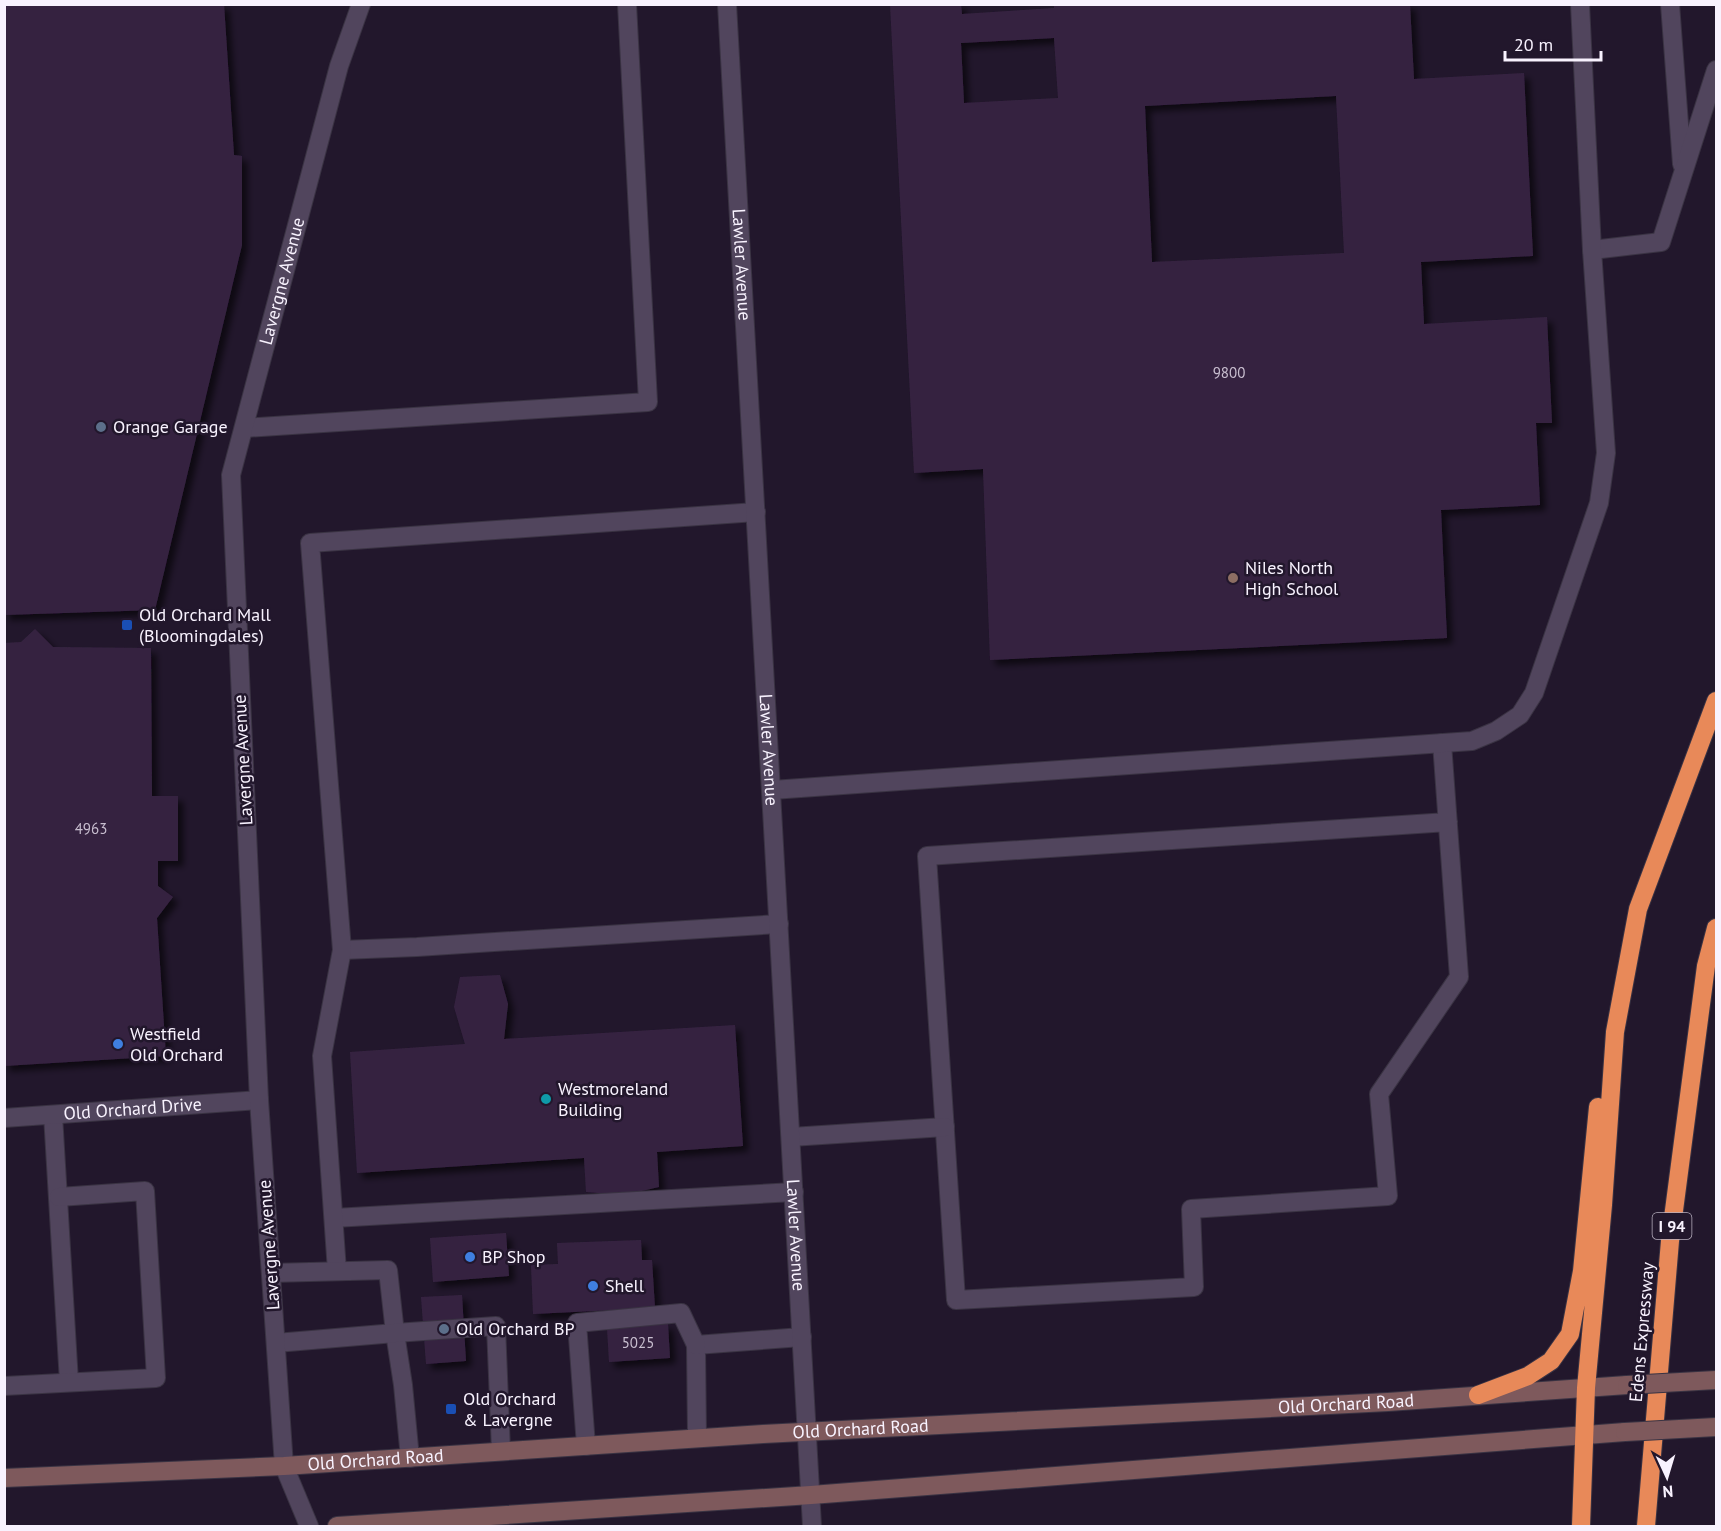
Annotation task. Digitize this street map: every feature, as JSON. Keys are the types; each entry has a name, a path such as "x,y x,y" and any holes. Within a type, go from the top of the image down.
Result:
{"highway":[{"path":"1581,1527 1586,1388 1615,1032 1638,909 1716,701"},
{"name":"Edens Expressway","path":"1646,1527 1670,1240 1706,966 1716,928"},
{"path":"1478,1395 1536,1371 1551,1361 1570,1334 1582,1271 1600,1079 1615,1032"}],"main road":[{"name":"Old Orchard Road","path":"4,1478 284,1466 808,1431 1388,1402 1716,1380"},
{"path":"337,1527 811,1496 1625,1432 1716,1427"}],"street":[{"name":"Lavergne Avenue","path":"309,1527 284,1466 260,1100 231,475 339,66 361,4"},
{"path":"244,428 648,402 627,4"},
{"name":"Lawler Avenue","path":"727,4 812,1527"},
{"path":"772,790 1472,741 1496,731 1520,715 1534,693 1599,504 1606,453 1592,250 1580,4"},
{"path":"1670,4 1683,175"},
{"path":"1592,250 1661,242 1716,70"},
{"path":"337,1271 322,1056 342,950 310,543 756,512"},
{"path":"1442,742 1448,822 1459,977 1379,1094 1388,1196 1191,1209 1194,1287 956,1300 927,856 1448,822"},
{"path":"342,950 779,924"},
{"name":"Old Orchard Drive","path":"4,1118 260,1100"},
{"path":"53,1115 69,1383"},
{"path":"791,1137 945,1127"},
{"path":"4,1386 156,1378 145,1191 59,1197"},
{"path":"334,1218 794,1192"},
{"path":"271,1273 388,1270 404,1385 410,1458"},
{"path":"586,1446 577,1323 681,1313 696,1345 697,1438"},
{"path":"276,1343 495,1326 501,1451"},
{"path":"696,1345 802,1337"}],"building":[{"name":"Orange Garage","path":"4,4 224,4 234,155 242,156 242,245 155,610 4,615"},
{"name":"Niles North High School","path":"890,4 961,4 962,14 1054,8 1054,4 1410,4 1414,79 1524,73 1533,256 1421,262 1424,324 1547,317 1552,423 1536,423 1540,505 1441,510 1447,638 990,660 983,469 914,473","holes":["1054,38 1058,98 964,103 961,43","1336,96 1344,253 1152,262 1145,106"]},
{"path":"35,629 53,647 151,648 152,796 178,796 178,861 158,861 158,886 173,897 157,918 166,1056 4,1066 4,643 21,642"},
{"name":"Westmoreland Building","path":"500,975 508,1004 504,1039 735,1025 743,1146 657,1152 659,1187 624,1195 586,1192 584,1158 357,1173 350,1052 465,1044 454,1007 460,977"},
{"name":"BP Shop","path":"506,1233 509,1276 433,1282 430,1238"},
{"name":"Shell","path":"641,1240 642,1260 652,1260 655,1308 533,1314 531,1265 558,1264 557,1243"},
{"name":"Old Orchard BP","path":"462,1295 466,1361 426,1364 421,1297"},
{"name":"Shell","path":"668,1324 670,1358 609,1362 607,1328"}],"place":[{"name":"Orange Garage","path":"101,427"},
{"name":"Niles North High School","path":"1233,578"},
{"name":"Old Orchard Mall (Bloomingdales)","path":"127,625"},
{"name":"Westfield Old Orchard","path":"118,1044"},
{"name":"Westmoreland Building","path":"546,1099"},
{"name":"BP Shop","path":"470,1257"},
{"name":"Shell","path":"593,1286"},
{"name":"Old Orchard BP","path":"444,1329"},
{"name":"Old Orchard & Lavergne","path":"451,1409"}]}
